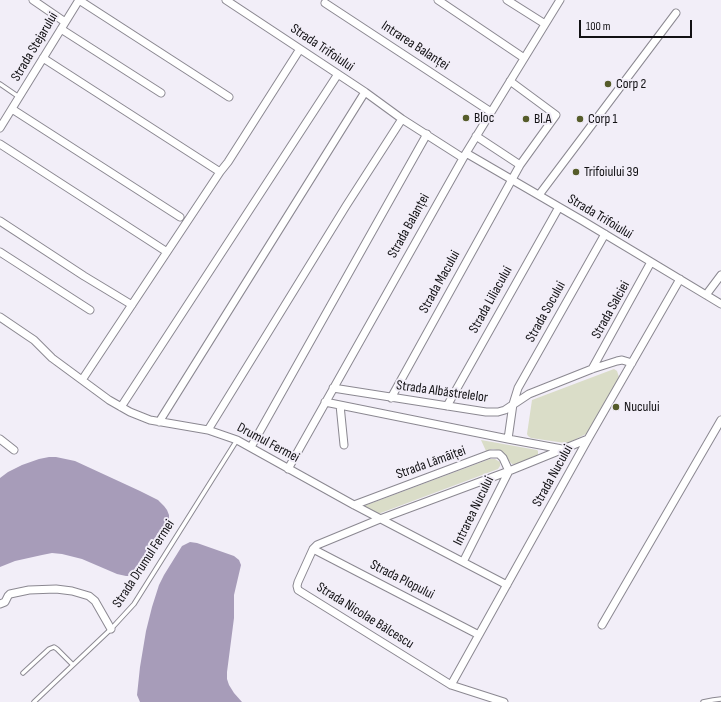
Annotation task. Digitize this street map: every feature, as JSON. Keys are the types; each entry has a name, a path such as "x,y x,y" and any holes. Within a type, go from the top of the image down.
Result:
{"street":[{"path":"33,0 65,22"},
{"path":"79,0 229,97"},
{"name":"Strada Stejarului","path":"0,128 79,0"},
{"name":"Strada Trifoiului","path":"226,0 365,92 402,119 464,155 512,179 721,304"},
{"path":"438,0 524,58"},
{"path":"507,0 545,24"},
{"name":"Strada Balanței","path":"288,469 464,155 560,0"},
{"name":"Intrarea Balanței","path":"325,2 491,112"},
{"path":"539,195 676,13"},
{"path":"61,29 161,93"},
{"path":"82,380 228,162 300,49"},
{"path":"43,58 220,172"},
{"path":"121,407 338,74"},
{"name":"Strada Macului","path":"391,398 520,165 556,115 510,82"},
{"path":"159,422 365,92"},
{"path":"12,109 180,217"},
{"path":"208,430 346,206 402,119"},
{"path":"251,447 427,134"},
{"path":"476,136 520,165"},
{"path":"0,144 167,252"},
{"name":"Strada Liliacului","path":"447,406 559,207"},
{"path":"0,221 84,276 132,305"},
{"name":"Strada Socului","path":"508,439 513,404 518,388 605,234"},
{"path":"0,252 90,310"},
{"name":"Strada Salciei","path":"592,370 651,262"},
{"path":"706,295 721,275"},
{"name":"Strada Nucului","path":"451,685 588,439 680,279"},
{"name":"Drumul Fermei","path":"1,319 34,340 52,358 108,400 121,407 139,416 159,422 208,430 237,440 380,519 507,585"},
{"name":"Strada Albăstrelelor","path":"333,388 486,412 498,412 505,410 529,394 592,370 622,360 632,363"},
{"path":"325,402 563,449"},
{"path":"340,405 344,445"},
{"path":"602,625 721,420"},
{"path":"0,439 14,450"},
{"path":"313,549 319,544 380,519 509,471 588,439"},
{"name":"Strada Lămâiței","path":"354,505 490,454 501,456 509,471"},
{"name":"Intrarea Nucului","path":"463,562 509,471"},
{"name":"Strada Plopului","path":"313,549 479,635"},
{"name":"Strada Nicolae Bălcescu","path":"313,549 298,582 298,590 451,685 504,702"},
{"path":"0,604 6,602 10,594 29,590 56,589 72,591 89,596 95,601 111,629"}],"lane":[{"path":"0,84 19,97"},
{"name":"Strada Drumul Fermei","path":"34,702 111,629 134,604 237,440"},
{"path":"24,673 49,649 54,647 73,665"},
{"path":"703,702 721,699"}],"green space":[{"path":"614,369 617,371 619,377 588,433 568,443 531,438 528,436 527,434 532,400"},
{"path":"481,440 537,450 538,454 537,456 512,464 501,451 493,449 486,451"},
{"path":"490,459 495,459 500,462 498,469 378,514 364,506"}],"shaded area":[{"path":"49,457 75,461 158,500 164,506 169,515 168,529 163,541 143,572 134,576 126,576 117,574 82,559 52,553 15,561 0,567 0,478 22,465"},
{"path":"190,542 234,556 239,560 241,565 234,595 234,618 227,679 234,693 242,702 140,702 137,695 146,631 159,585 182,546"}],"place":[{"name":"Corp 2","path":"608,84"},
{"name":"Bloc","path":"466,118"},
{"name":"Bl.A","path":"526,119"},
{"name":"Corp 1","path":"580,119"},
{"name":"Trifoiului 39","path":"576,172"},
{"name":"Nucului","path":"616,407"}]}
